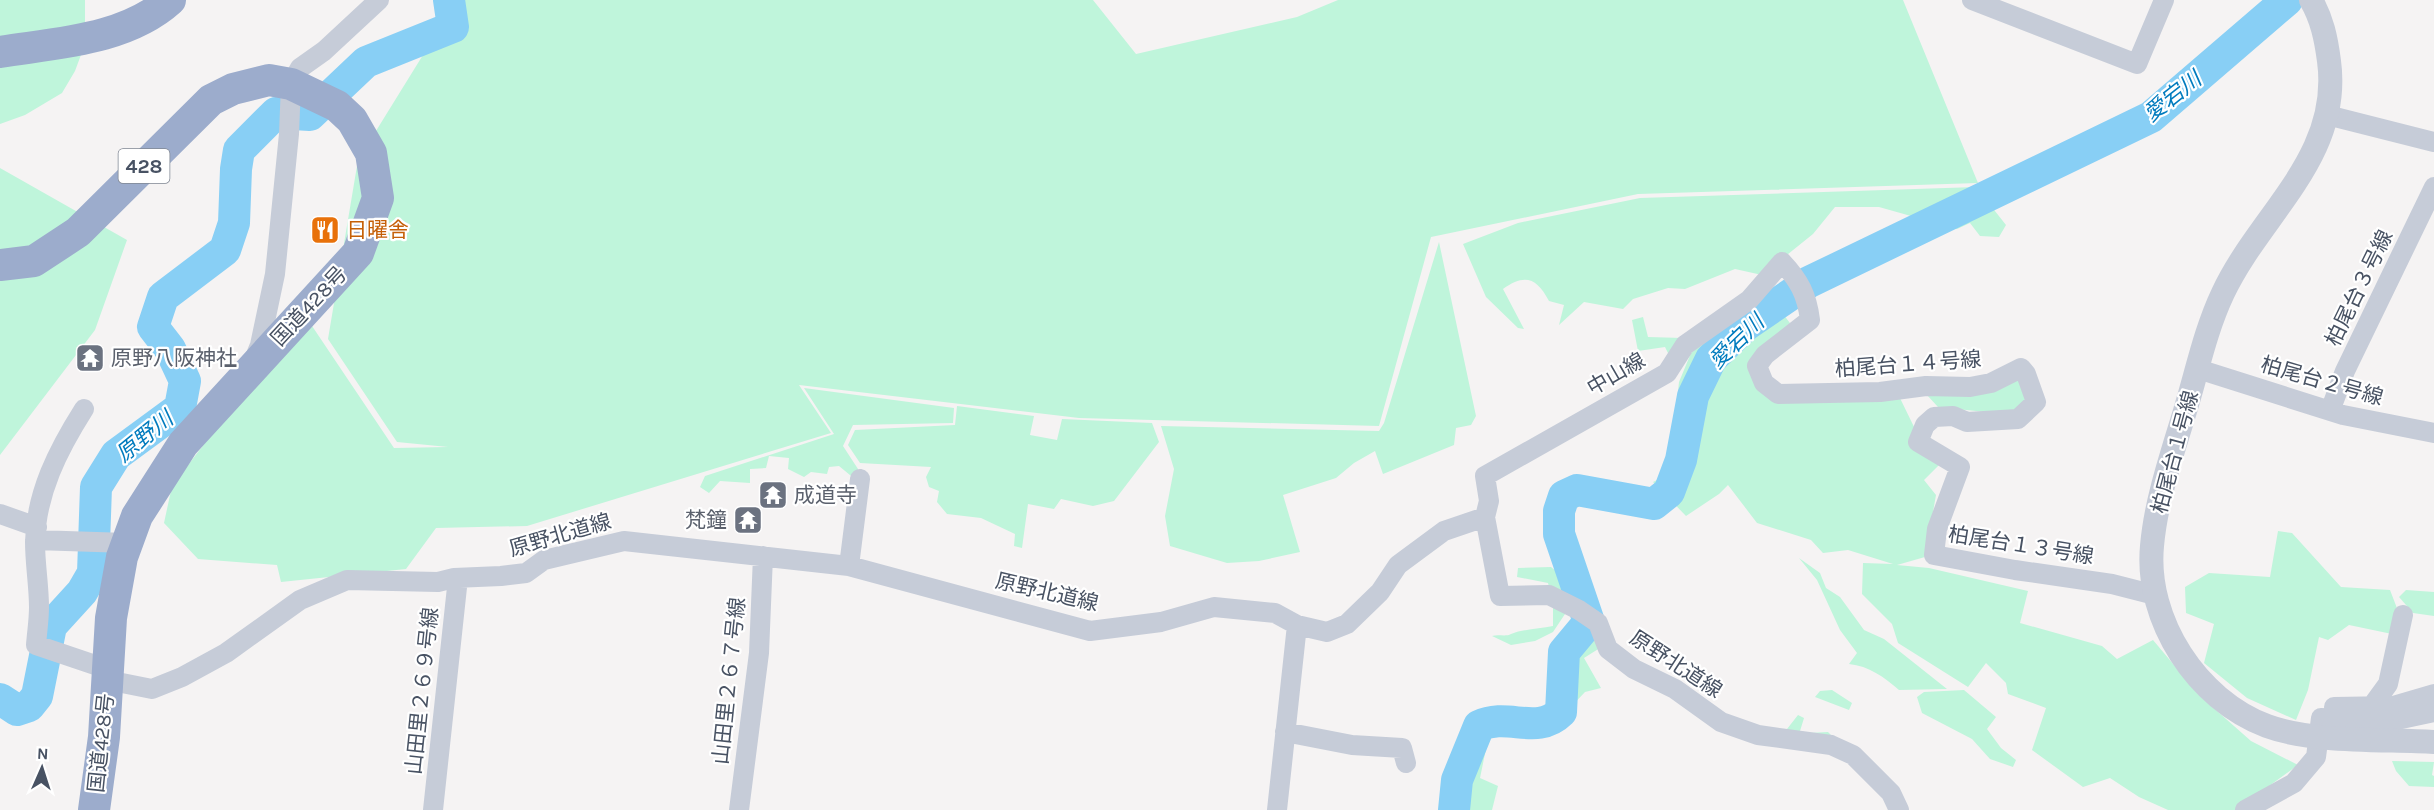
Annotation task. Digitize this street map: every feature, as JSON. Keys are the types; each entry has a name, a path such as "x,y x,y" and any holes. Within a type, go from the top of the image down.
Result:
{"highway":[{"path":"0,52 105,36 135,22 170,0"},
{"name":"国道428号","path":"0,265 34,261 78,232 211,100 233,89 269,80 292,85 337,106 352,120 371,153 378,198 358,253 183,444 137,516 122,557 111,618 104,738 94,810"}],"street":[{"path":"251,368 260,345 274,274 292,85 300,68 324,51 379,0"},
{"path":"1972,0 2137,64 2164,0"},
{"name":"柏尾台１号線","path":"2311,0 2321,18 2332,79 2327,115 2315,152 2224,291 2210,324 2159,500 2151,546 2155,595 2180,654 2197,676 2215,694 2237,710 2266,726 2303,735 2434,742"},
{"path":"2327,115 2434,142"},
{"name":"柏尾台３号線","path":"2330,411 2345,371 2434,187"},
{"name":"柏尾台１４号線","path":"1788,268 1807,300 1810,320 1765,355 1757,366 1764,383 1778,394 1880,392 1926,386 1970,387 1991,383 2021,368 2026,374 2036,402 2018,419 1967,422 1953,416 1934,417 1925,425 1918,442 1960,467"},
{"name":"中山線","path":"1485,517 1489,501 1485,476 1667,373 1685,345 1749,300 1788,268"},
{"name":"柏尾台２号線","path":"2198,369 2330,411 2434,433"},
{"path":"36,533 49,473 63,443 84,409"},
{"name":"柏尾台１３号線","path":"1960,467 1937,529 1934,555 2112,584 2155,595"},
{"path":"849,566 860,479"},
{"path":"0,514 36,533 127,543"},
{"name":"原野北道線","path":"36,533 36,578 39,606 36,645 107,675 152,689 182,677 226,653 300,600 347,580 438,582 458,578 525,573 544,560 624,541 849,566 1090,631 1161,622 1214,607 1275,613 1297,625 1327,632 1347,624 1380,592 1398,565 1444,531 1485,517 1500,596 1549,595 1579,610 1598,623 1608,649 1634,669 1674,689 1721,722 1758,735 1830,745 1853,755 1891,793 1899,810"},
{"name":"山田里２６７号線","path":"739,810 759,653 763,556"},
{"name":"山田里２６９号線","path":"433,810 458,578"},
{"path":"2372,706 2388,684 2403,615"},
{"path":"1277,810 1297,625"},
{"path":"2245,810 2294,783 2316,757 2321,707 2393,706 2434,694"},
{"path":"2321,718 2392,721 2434,712"},
{"path":"1285,732 1352,745 1402,748 1406,763"}],"green space":[{"path":"0,0 85,0 85,44 75,71 62,93 25,115 0,124"},
{"path":"457,0 1093,0 1136,54 1297,17 1338,0 1903,0 1978,183 1638,194 1431,237 1379,426 1079,418 799,385 831,433 527,526 436,528 406,569 281,582 277,565 198,559 164,523 172,486 234,405 310,323 394,448 448,447 397,442 328,339 358,160"},
{"path":"0,168 127,240 95,330 0,455"},
{"path":"1976,187 2006,225 1999,237 1980,236 1970,223 1957,229 1879,207 1835,207 1813,234 1762,275 1735,269 1685,289 1668,288 1633,299 1623,309 1584,302 1559,325 1564,305 1549,301 1540,287 1530,280 1518,281 1503,289 1524,329 1518,328 1486,297 1463,244 1518,223 1640,198"},
{"path":"1439,242 1476,416 1471,425 1456,428 1454,445 1383,474 1375,451 1354,463 1336,478 1283,495 1300,552 1259,561 1227,563 1170,546 1165,516 1174,469 1161,426 1379,431 1384,423"},
{"path":"1763,288 1793,327 1762,353 1762,388 1898,394 1916,431 1939,465 1924,480 1936,495 1925,557 1897,565 1929,568 2028,591 2020,623 2102,646 2117,659 2153,640 2200,696 2251,741 2298,765 2236,810 2168,810 2139,797 2110,778 2083,787 2032,750 2046,708 2008,694 2006,683 1986,663 1968,687 1898,643 1892,624 1862,594 1863,563 1893,564 1848,550 1823,553 1811,540 1757,523 1728,485 1719,494 1686,516 1653,482 1665,476 1674,428 1679,382 1691,353"},
{"path":"1643,317 1648,337 1683,338 1673,356 1665,347 1638,351 1632,320"},
{"path":"2020,378 2028,401 2014,415 1938,407 1927,395"},
{"path":"804,388 954,408 953,423 853,425 843,446 858,469 856,480 839,466 829,467 827,474 811,472 804,477 788,469 789,458 769,456 766,468 750,469 750,483 720,481 709,493 700,487 705,476 834,434"},
{"path":"957,406 1034,416 1030,435 1057,440 1062,419 1152,423 1159,442 1114,501 1093,506 1061,499 1054,509 1028,504 1022,548 1014,546 1015,534 981,518 947,514 937,502 939,491 929,487 926,477 931,467 860,463 848,445 855,430 955,425"},
{"path":"1554,522 1568,523 1594,611 1550,591 1548,583 1517,577 1518,568 1551,567 1561,575 1550,537"},
{"path":"2278,531 2292,533 2341,587 2390,590 2400,616 2392,634 2349,625 2328,640 2319,637 2308,690 2296,720 2247,698 2204,663 2214,624 2186,613 2185,587 2209,573 2270,577"},
{"path":"1799,558 1820,573 1826,588 1840,597 1864,630 1884,639 1947,689 1899,690 1876,673 1849,664 1857,653 1840,630 1817,580"},
{"path":"2406,590 2434,592 2434,616 2413,613 2399,597"},
{"path":"1553,602 1567,611 1553,632 1535,641 1511,645 1492,636 1553,626"},
{"path":"1584,622 1600,634 1603,646 1584,658 1601,688 1585,692 1567,711 1558,705 1558,659 1566,641"},
{"path":"1832,690 1852,703 1849,710 1815,697 1820,691"},
{"path":"1964,690 1996,717 1987,729 2001,748 2016,760 2013,767 1990,759 1972,739 1922,713 1917,697 1924,692"},
{"path":"1798,715 1804,718 1800,731 1828,732 1837,741 1790,733 1787,729"},
{"path":"1488,739 1480,778 1498,786 1492,810 1455,810 1457,803 1466,801 1467,787 1458,782 1469,755 1462,751 1467,741"},
{"path":"2392,761 2434,762 2432,775 2434,776 2434,787 2409,786 2396,771"}],"waterway":[{"name":"原野川","path":"0,699 17,710 29,706 37,696 51,626 82,592 93,573 96,487 116,455 180,408 185,381 170,349 153,327 163,297 225,250 234,223 239,150 276,113 310,115 366,62 453,27 449,0"},
{"name":"愛宕川","path":"1454,810 1457,780 1479,726 1501,721 1542,722 1552,719 1561,712 1564,652 1589,622 1559,534 1559,511 1564,496 1577,490 1654,504 1669,492 1681,460 1693,396 1711,359 1746,325 1809,282 2151,117 2287,0"}],"place":[{"name":"日曜舎","path":"325,230"},
{"name":"原野八阪神社","path":"90,358"},
{"name":"成道寺","path":"773,495"},
{"name":"梵鐘","path":"748,520"}]}
